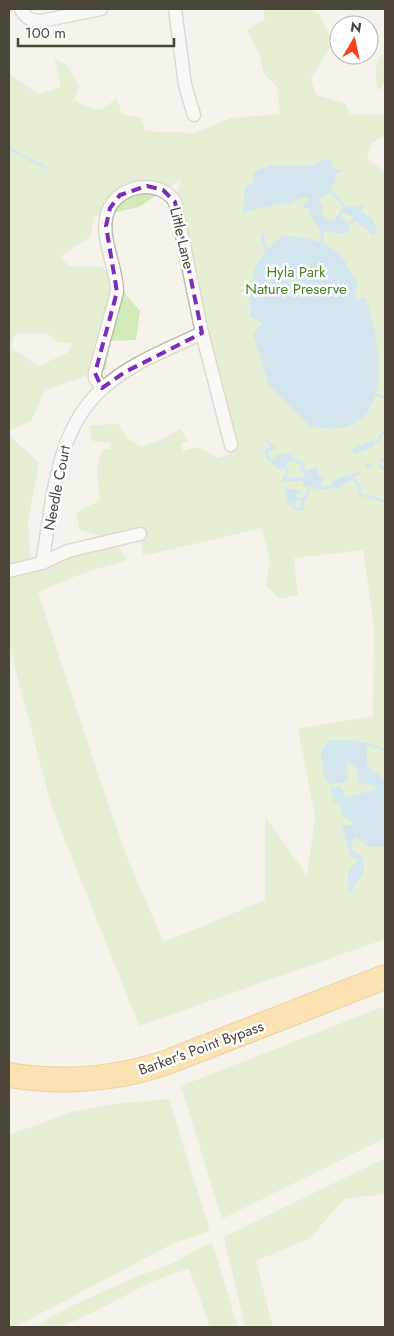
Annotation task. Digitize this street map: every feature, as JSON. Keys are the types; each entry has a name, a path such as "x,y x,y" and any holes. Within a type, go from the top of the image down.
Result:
{"highway":[{"name":"Barker's Point Bypass","path":"9,1075 69,1081 135,1073 385,977"}],"street":[{"path":"21,9 26,17 41,21 101,9"},
{"path":"175,9 185,85 194,114"},
{"name":"Little Lane","path":"102,388 95,378 95,373 116,292 117,280 106,226 106,217 114,200 120,195 147,186 156,187 170,194 175,202 202,334 231,445"},
{"name":"Needle Court","path":"42,563 62,458 67,438 76,421 102,388 125,372 202,334"},
{"path":"13,570 42,563 68,550 140,534"}],"highlighted area":[{"path":"147,186 163,190 175,202 202,333 125,372 102,388 95,373 117,292 106,226 110,208 120,195"}],"green space":[{"name":"Hyla Park Nature Preserve","path":"263,9 308,9 320,15 329,35 329,50 311,78 316,95 345,103 350,115 385,114 385,136 372,143 367,159 385,171 385,939 139,1026 51,805 9,644 9,435 39,463 28,521 31,565 114,539 80,530 76,513 100,500 97,471 102,449 110,450 111,443 92,441 90,425 118,424 128,439 141,447 161,440 180,429 188,441 181,443 183,451 197,447 218,458 234,452 175,202 181,179 139,207 94,217 91,236 60,257 69,266 103,267 140,311 136,340 110,341 106,369 45,390 31,421 9,431 9,74 39,94 61,87 54,58 67,65 79,87 74,100 81,104 101,109 116,97 122,114 141,118 145,131 195,133 231,118 280,114 277,87 264,74 259,54 247,30 265,19","holes":["47,333 57,342 73,343 67,353 39,366 11,347 15,334","262,528 270,561 266,585 280,599 298,595 294,558 363,550 374,626 373,716 298,729 315,817 307,876 265,816 265,900 164,942 128,860 38,592 81,574 127,560 115,540 140,534 143,556"]},
{"path":"385,55 385,83 378,91 375,71 377,65 379,65 379,57"},
{"path":"385,1006 385,1138 222,1219 181,1086"},
{"path":"169,1099 210,1231 174,1243 15,1327 9,1327 9,1135 72,1112 120,1103"},
{"path":"385,1158 385,1194 344,1199 309,1239 256,1261 273,1327 245,1327 224,1237"},
{"path":"212,1242 238,1327 210,1327 189,1269 139,1288 75,1321 56,1328 35,1327 67,1308 138,1276 171,1264"}],"water":[{"path":"324,160 331,160 334,169 344,169 336,174 331,192 321,199 316,198 322,205 322,215 328,220 335,219 342,208 365,205 361,211 373,219 377,230 374,236 345,213 340,216 349,223 351,229 343,234 322,231 310,216 309,209 302,205 309,201 308,198 300,198 291,204 281,203 243,213 245,187 253,183 254,172 272,165 312,165"},
{"path":"284,235 317,241 332,248 344,260 353,277 358,282 354,298 358,300 365,297 377,350 377,389 371,406 361,419 346,427 333,429 311,427 269,385 253,334 262,323 250,316 252,279 259,261 265,252"},
{"path":"378,440 373,447 354,454 351,450 369,441"},
{"path":"282,453 292,455 285,468 279,469 272,464 276,455"},
{"path":"317,467 318,474 324,479 319,488 309,489 310,485 303,487 305,470"},
{"path":"345,475 353,476 355,481 349,481 338,489 331,487 333,481"},
{"path":"284,488 299,490 303,493 296,495 297,502 287,503"},
{"path":"329,740 353,740 367,744 367,766 385,780 385,847 366,846 359,838 355,837 351,845 354,852 363,857 364,871 349,895 348,873 357,860 350,856 342,824 351,826 353,822 342,815 340,804 334,802 330,788 340,786 346,797 375,790 376,786 360,784 355,766 347,761 348,782 329,784 323,772 321,751"}],"waterway":[{"path":"9,145 10,149 46,168"},
{"path":"331,192 344,207"},
{"path":"349,223 355,219"},
{"path":"322,231 322,241"},
{"path":"262,235 266,248"},
{"path":"377,395 385,397"},
{"path":"378,440 383,433"},
{"path":"267,440 273,448 266,451 268,458 273,461"},
{"path":"380,461 385,458"},
{"path":"291,459 304,465 301,469 305,470"},
{"path":"367,466 372,465"},
{"path":"380,466 385,469"},
{"path":"285,468 288,472 283,480 304,479"},
{"path":"353,476 360,473"},
{"path":"355,481 360,487 360,494 385,501"},
{"path":"319,488 331,487"},
{"path":"292,502 295,509 302,509 309,489"},
{"path":"297,499 305,499"},
{"path":"367,744 385,750"}]}
